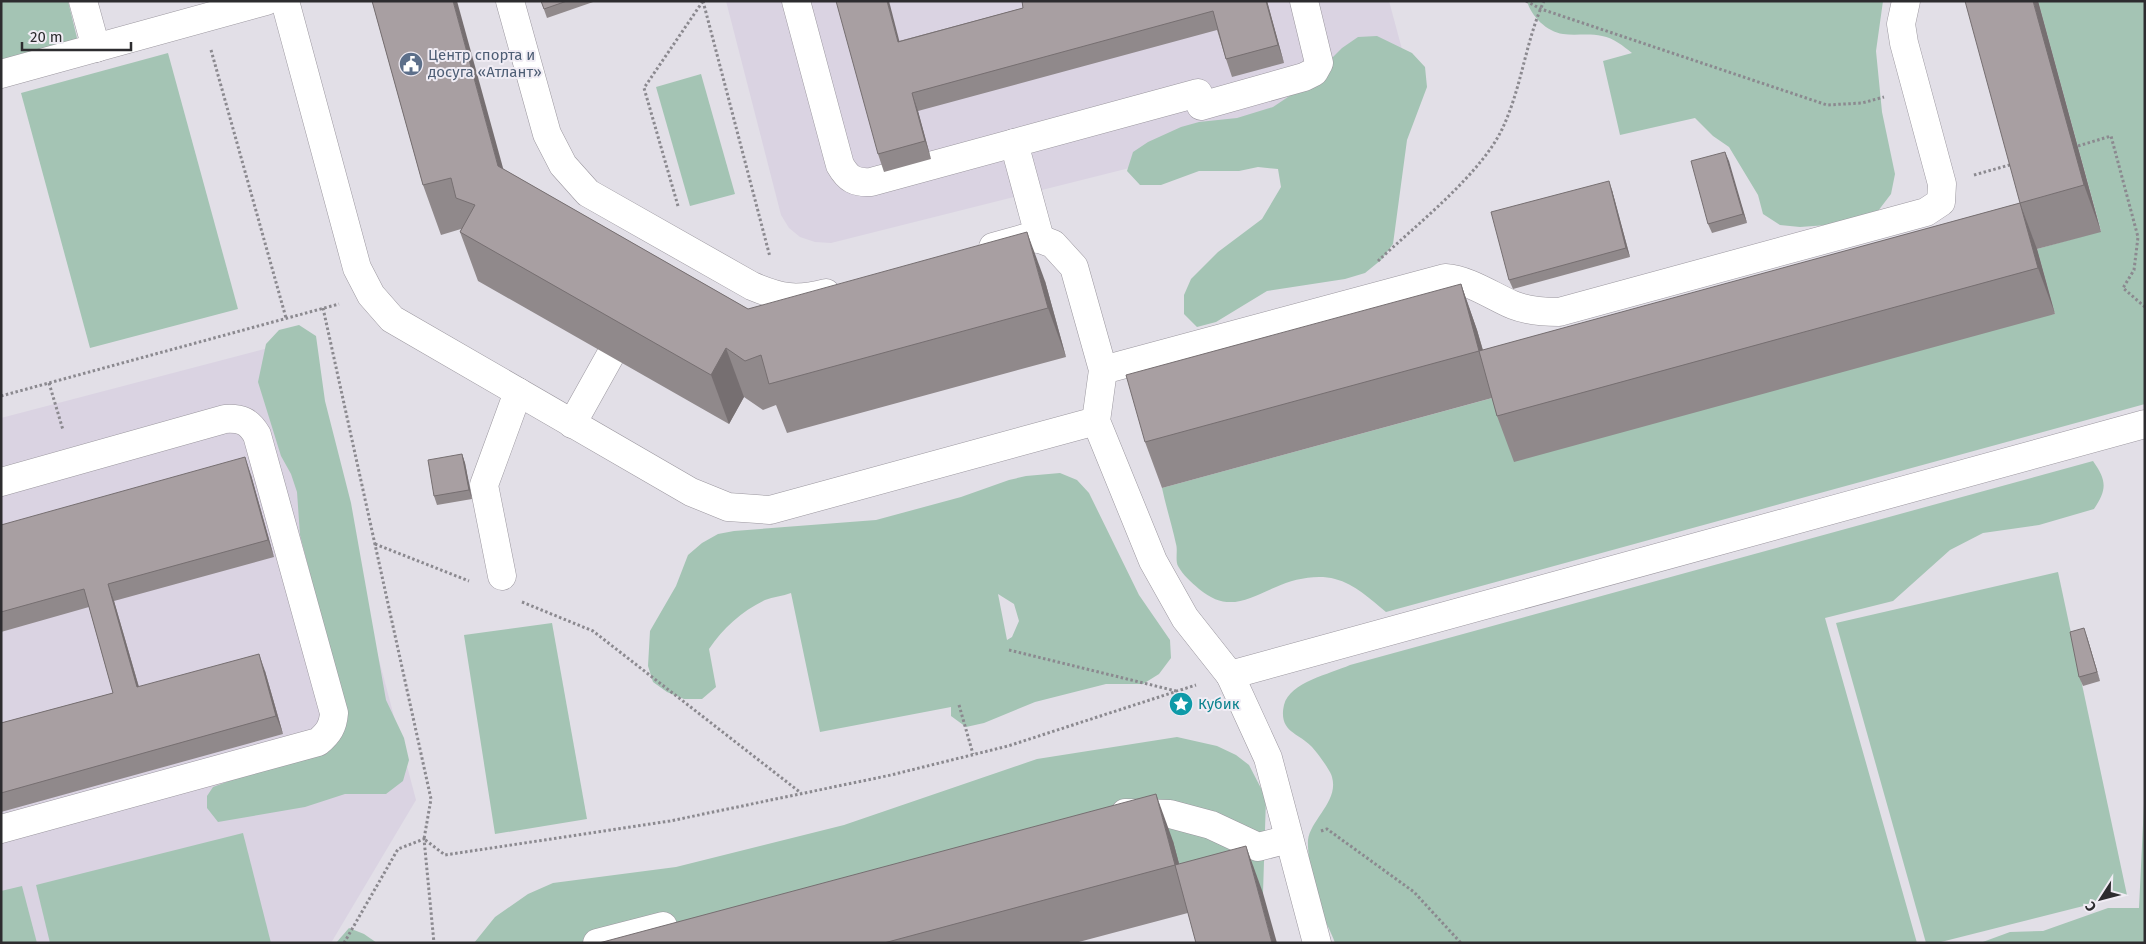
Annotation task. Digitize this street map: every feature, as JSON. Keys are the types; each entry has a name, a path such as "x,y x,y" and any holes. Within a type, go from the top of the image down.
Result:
{"lane":[{"path":"83,1 96,48"},
{"path":"1,74 266,1"},
{"path":"285,1 357,268 371,295 392,319 691,492 728,507 770,510 1096,421"},
{"path":"510,1 546,134 563,165 588,192 752,286 781,298 813,296 852,286"},
{"path":"796,1 840,165 847,177 858,183 871,182 1198,93 1201,106 1304,77 1314,72 1319,63 1304,1"},
{"path":"1103,370 1445,278 1458,279 1514,306 1536,312 1559,312 1926,212 1941,202 1942,184 1916,89 1901,24 1906,1"},
{"path":"1014,143 1040,239"},
{"path":"967,254 1025,238 1040,239 1053,244 1074,267 1103,370 1096,421 1153,561 1185,618 1230,675 1268,758 1317,943"},
{"path":"661,267 674,243"},
{"path":"572,424 610,356"},
{"path":"502,576 484,485 518,392"},
{"path":"1,482 225,420 238,418 252,425 258,435 334,713 333,725 328,735 318,742 1,830"},
{"path":"1230,675 2145,424"},
{"path":"1102,817 1122,813 1170,814 1211,825 1258,847 1289,839"},
{"path":"597,943 683,922"}],"path":[{"path":"674,243 680,212 644,88 703,1"},
{"path":"703,1 781,298"},
{"path":"1526,1 1541,8 1827,105 1862,103 1916,89"},
{"path":"1376,262 1475,169 1504,126 1521,80 1544,1"},
{"path":"202,20 286,318"},
{"path":"2078,146 2111,136 2138,237 2134,270 2123,288 2145,307"},
{"path":"1942,184 2014,164"},
{"path":"1,396 371,295"},
{"path":"323,308 431,799 424,839 434,943"},
{"path":"49,383 72,462"},
{"path":"375,544 475,584"},
{"path":"520,602 593,630 801,793"},
{"path":"1009,650 1177,691"},
{"path":"424,839 445,855 670,821 891,775 1008,746 1230,675"},
{"path":"959,705 973,754"},
{"path":"1289,839 1327,829 1414,892 1461,943"},
{"path":"344,943 398,849 424,839"}],"shaded area":[{"path":"726,1 1389,1 1406,64 1377,106 831,243 815,242 800,237 789,228 781,215"},
{"path":"295,341 416,800 331,943 1,943 1,418"}],"green space":[{"path":"1,1 68,1 78,42 1,71"},
{"path":"1527,1 1883,1 1876,51 1882,112 1895,174 1891,194 1878,211 1841,224 1800,227 1780,225 1763,214 1758,195 1729,147 1713,136 1695,118 1620,135 1603,61 1632,53 1606,37 1557,33 1546,27 1536,18"},
{"path":"2038,1 2145,1 2145,404 1386,612 1349,584 1321,577 1305,578 1290,582 1247,599 1228,602 1209,596 1187,578 1180,569 1177,564 1177,546 1162,488 1496,397 2055,314 2037,249 2101,231"},
{"path":"1377,36 1412,53 1425,67 1427,87 1407,140 1393,244 1381,260 1365,273 1345,279 1267,291 1216,322 1197,327 1184,314 1184,295 1191,279 1218,252 1262,219 1281,187 1278,169 1258,167 1239,171 1199,171 1161,185 1140,185 1127,171 1133,152 1148,142 1181,127 1199,122 1237,118 1273,107 1303,87 1342,48 1358,37"},
{"path":"168,53 238,309 90,348 21,93"},
{"path":"701,74 735,194 690,206 656,87"},
{"path":"299,325 316,336 325,401 351,503 386,700 404,738 409,760 403,781 386,794 345,794 305,807 218,822 207,808 207,796 213,787 328,744 315,593 300,535 297,492 291,474 281,456 258,382 266,344 279,330"},
{"path":"2093,461 2101,474 2104,485 2094,509 2039,525 1983,533 1950,550 1893,601 1825,618 1917,943 1335,943 1317,902 1308,846 1310,832 1332,794 1332,777 1313,749 1291,731 1284,721 1284,705 1294,690 1312,680 1350,665"},
{"path":"1060,473 1077,480 1089,493 1139,595 1170,640 1171,658 1159,674 1143,684 1106,684 1035,702 984,723 966,727 951,716 951,707 820,732 791,593 757,604 741,615 720,634 709,649 716,687 702,699 684,699 667,692 653,682 648,666 650,631 676,586 688,555 702,543 718,534 734,531 876,520 961,497 1026,476","holes":["998,594 1014,604 1019,621 1012,637 1007,640"]},
{"path":"2058,572 2127,895 1937,943 1926,943 1836,623"},
{"path":"552,623 587,819 495,834 464,635"},
{"path":"1177,737 1217,746 1236,755 1249,765 1266,798 1263,893 1192,912 1172,841 790,943 474,943 495,917 528,894 553,883 676,867 844,825 1037,759"},
{"path":"2145,783 2145,943 1980,943 2010,932 2043,931 2108,908 2139,908"},
{"path":"243,833 271,943 50,943 36,885"},
{"path":"22,886 37,943 1,943 1,891"},
{"path":"349,928 364,934 377,943 336,943"}],"building":[{"path":"372,1 453,1 498,166 748,309 1027,232 1048,308 769,384 761,355 745,361 726,348 711,375 460,232 475,205 456,198 451,178 423,185"},
{"path":"541,1 567,1 544,9"},
{"path":"836,1 887,1 898,42 1023,8 1022,1 1266,1 1278,45 1226,59 1213,11 912,93 925,141 878,154"},
{"path":"1965,1 2033,1 2084,185 2020,203"},
{"path":"1725,152 1743,214 1708,224 1691,161"},
{"path":"1609,181 1626,248 1509,280 1491,212"},
{"path":"2020,203 2038,268 1497,416 1479,351"},
{"path":"1461,284 1479,351 1145,442 1126,375"},
{"path":"462,454 469,490 434,496 428,460"},
{"path":"245,457 268,540 108,584 137,687 259,654 276,716 1,793 1,723 113,693 84,589 1,612 1,525"},
{"path":"2084,628 2097,672 2079,677 2070,632"},
{"path":"1156,794 1175,865 884,943 599,943"},
{"path":"1246,846 1272,943 1196,943 1175,865"}],"place":[{"name":"Центр спорта и досуга «Атлант»","path":"411,64"},
{"name":"Кубик","path":"1181,704"}]}
